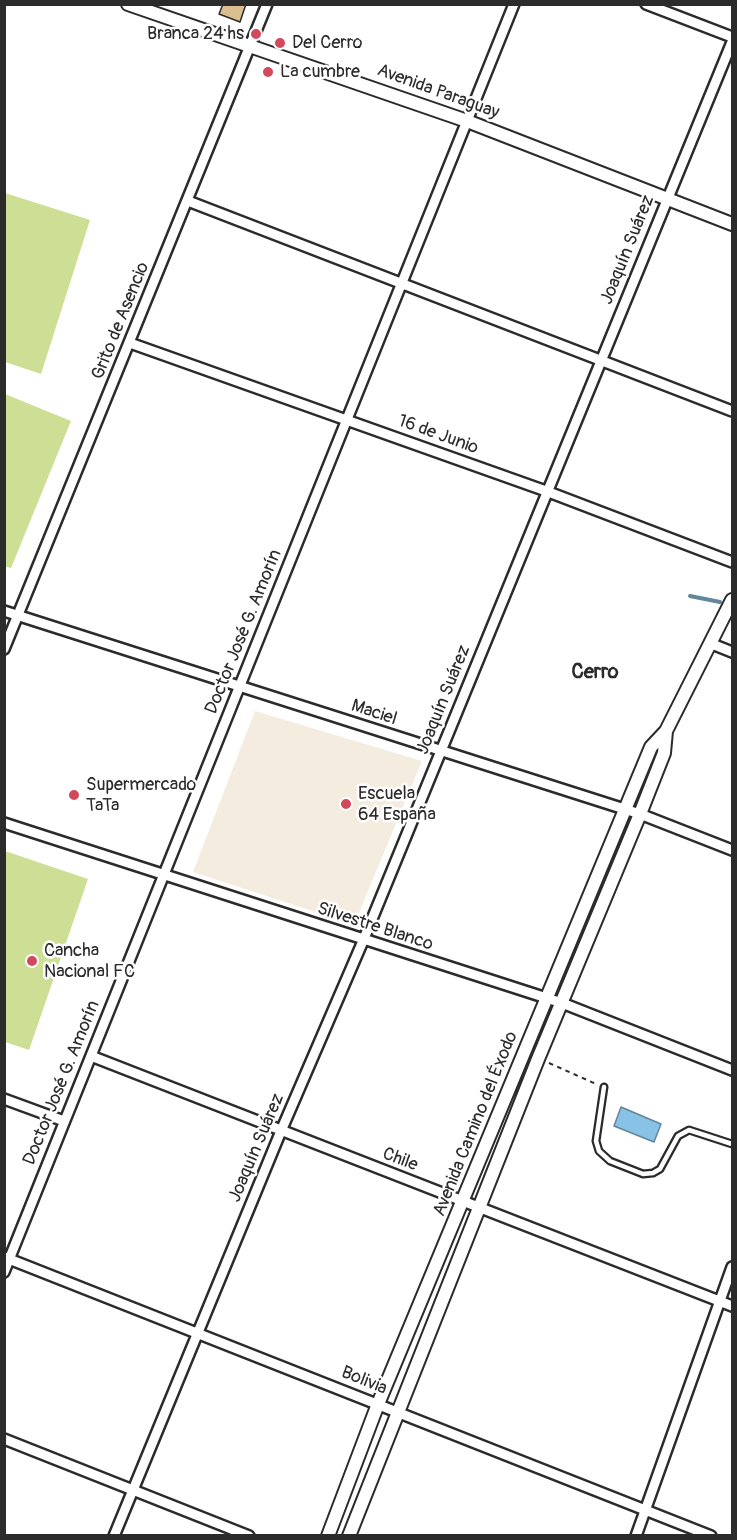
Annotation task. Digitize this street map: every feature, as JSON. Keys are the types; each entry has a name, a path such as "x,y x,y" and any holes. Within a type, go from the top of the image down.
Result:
{"street":[{"name":"Avenida Paraguay","path":"128,4 467,120 732,224"},
{"name":"Grito de Asencio","path":"4,649 189,201 267,4"},
{"name":"Doctor José G. Amorín","path":"4,1272 7,1258 91,1056 514,4"},
{"path":"646,4 732,37"},
{"name":"Joaquín Suárez","path":"114,1536 281,1131 363,941 732,42"},
{"path":"189,201 732,411"},
{"name":"16 de Junio","path":"130,343 546,491 732,562"},
{"name":"Avenida Camino del Éxodo","path":"328,1536 378,1404 651,747 666,731 712,644 732,600"},
{"name":"Maciel","path":"4,611 625,809 732,850"},
{"path":"712,644 732,652"},
{"name":"Avenida Camino del Éxodo","path":"349,1536 538,1059 640,814 664,753 666,731"},
{"name":"Silvestre Blanco","path":"4,823 562,1004 732,1070"},
{"name":"Chile","path":"91,1056 732,1306"},
{"path":"4,1099 64,1120"},
{"name":"Bolivia","path":"7,1258 711,1536"},
{"path":"636,1536 732,1267"},
{"path":"4,1439 249,1536"}],"lane":[{"path":"604,1087 596,1140 599,1151 610,1161 643,1174 653,1173 660,1169 678,1136 689,1130 732,1144"}],"path":[{"path":"538,1059 604,1087"}],"shaded area":[{"path":"255,711 422,761 356,920 346,922 193,872"}],"green space":[{"path":"5,193 90,220 41,374 5,362"},
{"path":"5,394 71,421 11,568 4,566"},
{"name":"Cancha Nacional FC","path":"5,851 88,879 29,1050 5,1042"}],"water":[{"path":"621,1107 661,1124 654,1142 614,1126"}],"building":[{"path":"223,4 246,4 240,22 219,14"}],"waterway":[{"path":"690,596 720,602"}],"place":[{"name":"Branca 24 hs","path":"256,34"},
{"name":"Del Cerro","path":"280,43"},
{"name":"La cumbre","path":"268,72"},
{"name":"Supermercado TaTa","path":"74,795"},
{"name":"Escuela 64 España","path":"346,804"},
{"name":"Cancha Nacional FC","path":"32,961"}],"district":[{"name":"Cerro","path":"595,673"}]}
